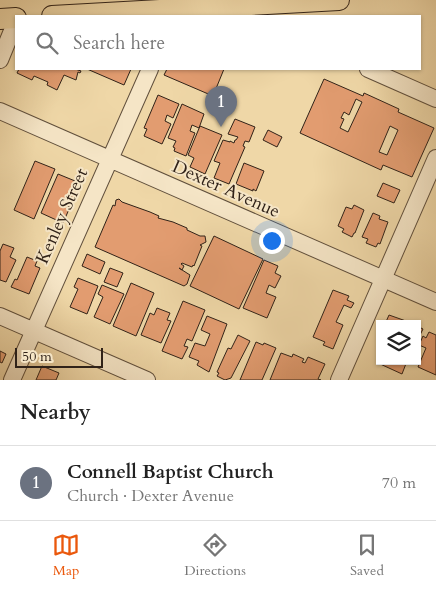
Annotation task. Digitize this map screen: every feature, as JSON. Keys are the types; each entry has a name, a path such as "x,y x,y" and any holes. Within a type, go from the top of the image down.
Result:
{"main road":[{"path":"70,15 175,9 217,3 339,0"},
{"path":"0,19 15,20"}],"street":[{"path":"217,3 245,15"},
{"path":"0,60 15,22"},
{"name":"Kenley Street","path":"12,380 150,70"},
{"path":"370,70 436,99"},
{"name":"Dexter Avenue","path":"0,111 436,302"},
{"path":"339,380 436,158"},
{"path":"0,316 147,380"}],"building":[{"path":"18,70 81,71 80,73 78,72 76,80 64,75 57,90 47,85 48,82 34,76 32,80 17,73"},
{"path":"89,70 131,70 124,85"},
{"path":"166,70 224,70 213,96 164,75"},
{"path":"324,79 363,96 364,93 399,109 398,112 434,128 412,177 383,165 381,170 300,133","holes":["356,99 362,102 348,132 340,128 344,119 341,118 344,112 349,115","390,126 398,130 387,155 379,152"]},
{"path":"158,95 179,104 173,118 167,115 165,121 171,124 162,144 144,136 147,129 144,128"},
{"path":"182,104 204,114 199,128 192,125 190,131 195,133 186,156 174,151 175,148 173,147 176,141 168,138"},
{"path":"235,119 255,127 249,142 245,141 243,146 245,147 229,184 214,178 220,163 214,161 223,140 234,143 238,137 228,134"},
{"path":"200,126 222,135 205,174 190,167 194,158 188,155"},
{"path":"268,130 282,137 277,147 263,140"},
{"path":"35,161 55,169 34,219 14,210"},
{"path":"244,163 264,171 256,191 236,184"},
{"path":"58,174 80,183 74,198 69,196 65,205 70,207 63,223 41,213"},
{"path":"383,183 400,190 394,203 377,196"},
{"path":"119,199 122,202 159,216 158,218 187,228 187,230 200,236 205,236 206,242 200,245 202,246 194,266 181,264 184,266 182,270 190,275 187,284 184,286 95,247 113,205 115,206 116,200"},
{"path":"354,205 364,210 352,237 342,232 344,229 338,226 346,207 352,209"},
{"path":"373,213 380,216 379,219 388,222 380,244 378,243 376,247 366,243 368,239 362,237"},
{"path":"214,236 263,259 239,309 190,286"},
{"path":"3,244 14,248 10,257 16,260 6,282 0,280 0,251"},
{"path":"87,254 105,262 100,274 82,266"},
{"path":"27,257 37,261 35,266 40,268 29,294 11,287 15,279 17,280"},
{"path":"264,260 278,266 275,273 281,276 275,288 269,285 266,293 276,297 267,318 243,308"},
{"path":"110,268 123,273 117,287 104,282"},
{"path":"78,278 98,286 87,314 70,307 78,289 74,287"},
{"path":"131,283 154,293 136,336 113,326"},
{"path":"102,285 124,294 110,324 94,317 103,297 98,294"},
{"path":"333,290 349,296 347,300 354,303 351,308 344,305 336,322 343,325 333,349 323,345 325,342 313,337"},
{"path":"183,301 205,310 192,341 187,339 184,346 188,347 182,359 162,351"},
{"path":"157,308 170,313 167,320 171,321 161,343 141,335 150,313 154,315"},
{"path":"389,315 403,320 387,320"},
{"path":"207,316 227,324 209,372 197,365 199,361 189,357 195,343 205,346 210,334 201,330"},
{"path":"429,332 436,335 436,375 418,367 421,365 426,348 421,346 421,340 423,336 426,338"},
{"path":"238,335 250,341 231,378 225,380 217,376 219,373 217,372 228,348 231,349"},
{"path":"256,342 276,348 262,380 240,380"},
{"path":"0,351 6,354 2,363 0,362"},
{"path":"281,353 292,357 293,354 304,359 302,362 305,363 308,357 325,364 318,379 321,380 270,380"},
{"path":"382,365 405,365 402,374"},
{"path":"42,366 59,373 56,380 36,380"}],"place":[{"name":"Connell Baptist Church","path":"221,127"}]}
